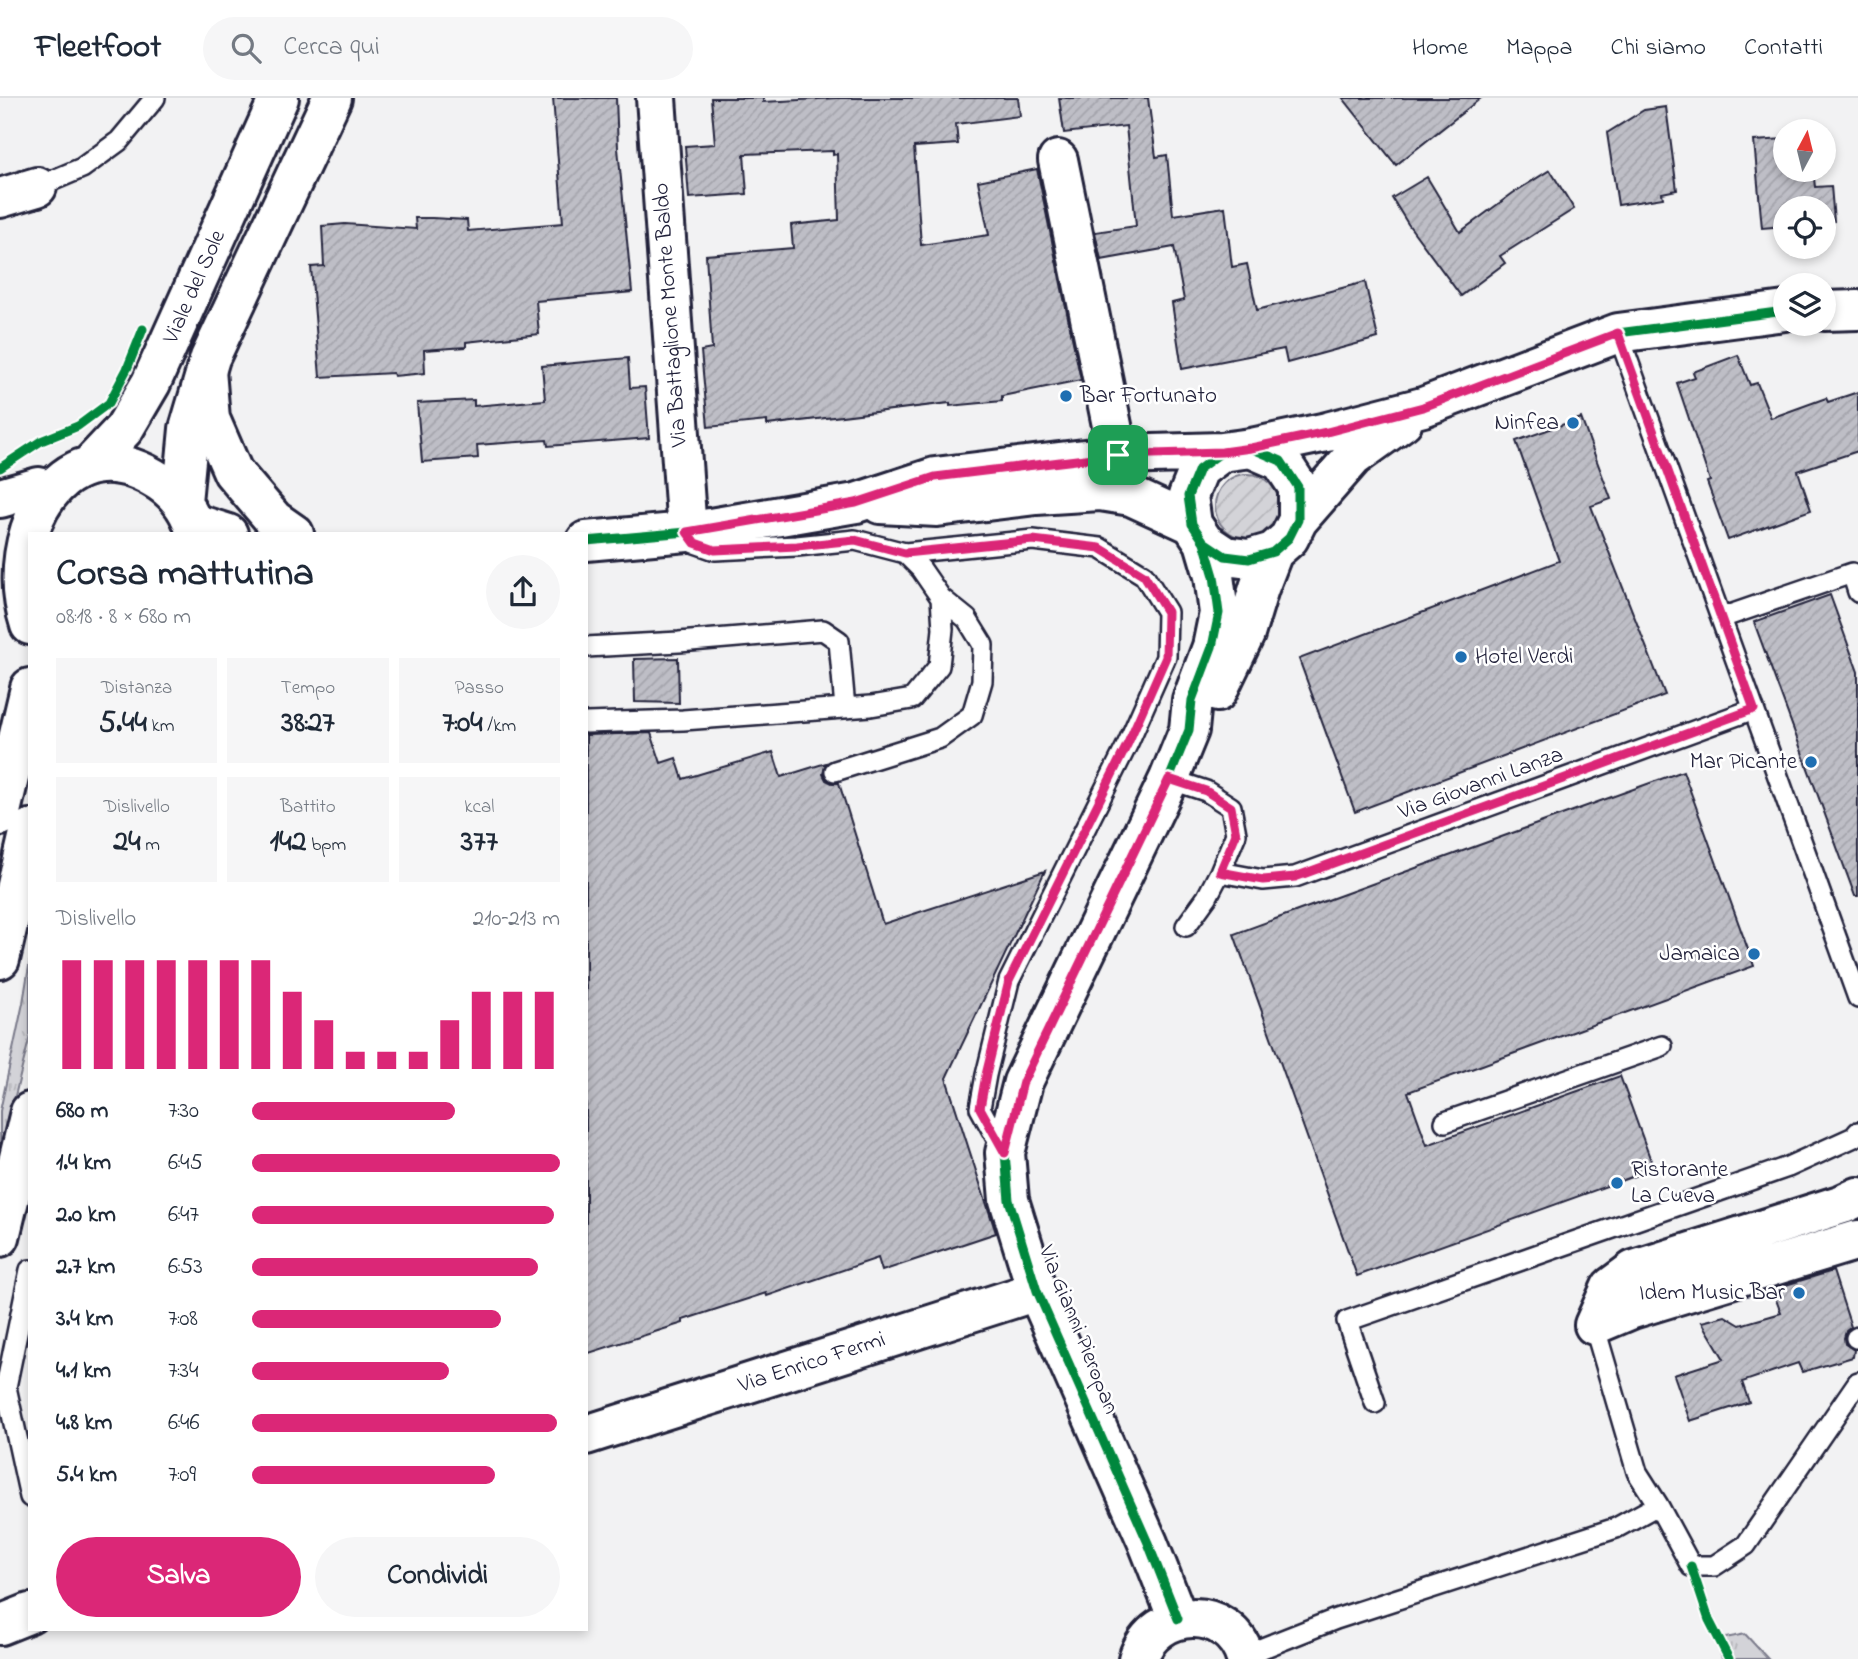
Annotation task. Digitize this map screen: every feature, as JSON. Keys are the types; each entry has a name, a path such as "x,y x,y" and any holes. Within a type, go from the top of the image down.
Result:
{"street":[{"name":"Viale del Sole","path":"91,464 124,429 151,383 279,98"},
{"name":"Viale del Sole","path":"200,523 189,429 206,369 332,98"},
{"name":"Via Battaglione Monte Baldo","path":"656,98 687,532"},
{"path":"1058,160 1118,455"},
{"path":"0,198 37,187"},
{"path":"1836,311 1858,310"},
{"path":"588,541 687,532 856,503 935,477 1118,455 1237,450 1327,432 1423,407 1618,333 1773,313"},
{"path":"206,369 210,419 233,472 274,520 291,532"},
{"path":"856,503 937,507 1036,495 1100,491 1131,495 1198,533 1225,556 1249,559 1273,552 1289,538 1298,520 1353,457 1423,407"},
{"path":"1198,533 1188,495 1199,469 1237,450 1281,461 1298,487 1298,520"},
{"name":"Viale del Sole","path":"28,622 4,584 7,544 13,523 24,503 40,487 63,472 91,464 131,468 167,487 200,523"},
{"path":"0,498 40,487"},
{"name":"Via Gianni Pieropan","path":"1178,1619 1148,1542 1037,1291 1009,1200 1005,1153 1023,1082 1169,779 1189,730 1192,699 1212,647 1219,613 1214,576 1198,533"},
{"name":"Via Gianni Pieropan","path":"1189,730 1212,704 1245,634 1273,552"},
{"path":"0,816 28,697"},
{"path":"0,959 28,838"},
{"path":"0,1237 28,1120"},
{"path":"1594,1325 1611,1287 1634,1270 1858,1197"},
{"path":"1594,1325 1632,1309 1858,1240"},
{"name":"Via Enrico Fermi","path":"588,1434 1037,1291"},
{"path":"0,1625 28,1614"},
{"path":"1138,1659 1142,1646 1157,1629 1178,1619 1192,1618 1206,1619 1230,1632 1239,1642 1246,1657"}],"lane":[{"path":"37,187 82,168 120,141 155,98"},
{"path":"1618,333 1858,998"},
{"path":"687,532 695,543 715,550 855,540 905,553 1033,540 1100,548 1144,575 1167,612 1166,657 1128,743 1009,981 980,1108 1005,1153"},
{"path":"835,771 940,738 972,715 982,681 983,645 967,619 942,598 921,569 905,553"},
{"path":"1721,618 1852,573 1858,592"},
{"path":"588,723 683,720 872,706 912,699 939,666 943,629 942,598"},
{"path":"588,647 823,630 839,641 845,708"},
{"name":"Via Giovanni Lanza","path":"1220,872 1263,880 1295,877 1754,709"},
{"path":"1169,779 1206,791 1231,807 1236,834 1207,897 1186,926"},
{"path":"1445,1122 1662,1046"},
{"path":"1376,1403 1347,1321 1788,1167 1854,1137 1858,1132"},
{"path":"28,1280 6,1387 28,1488"},
{"path":"1594,1325 1637,1472 1658,1504 1691,1566 1714,1566 1746,1545 1858,1382"},
{"path":"1246,1657 1336,1619 1616,1528 1658,1504"}],"green space":[{"path":"1241,474 1253,474 1270,483 1277,494 1277,518 1270,529 1253,538 1241,538 1229,533 1220,524 1215,512 1215,500 1220,488 1229,479"},
{"path":"28,972 28,1044 0,1156 0,1111"},
{"path":"1745,1634 1768,1659 1722,1659 1716,1640"}],"building":[{"path":"553,98 616,98 618,148 632,292 536,301 539,334 466,342 466,347 424,350 425,373 320,377 311,267 324,266 322,226 345,224 416,229 415,218 467,220 468,231 563,223"},
{"path":"711,98 763,98 763,102 837,98 1018,98 1020,116 956,124 958,144 914,147 921,245 989,235 978,181 1037,169 1081,380 1002,396 1002,401 950,406 950,403 767,425 767,421 708,427 701,351 712,349 706,255 793,248 791,225 839,220 837,154 833,155 833,151 744,154 747,194 689,198 685,146 715,144"},
{"path":"1059,98 1148,98 1156,157 1167,155 1173,215 1225,207 1232,267 1247,264 1257,310 1365,282 1378,338 1287,363 1284,349 1182,369 1172,303 1184,300 1174,247 1101,260 1095,232 1136,226 1126,126 1064,133"},
{"path":"1343,98 1481,98 1396,165"},
{"path":"1666,107 1677,190 1662,193 1663,198 1618,205 1607,133 1644,110"},
{"path":"1773,140 1773,182 1814,182 1815,187 1831,186 1832,196 1773,196 1773,227 1762,228 1754,141"},
{"path":"1550,170 1574,209 1500,256 1505,263 1461,296 1392,198 1427,177 1460,232"},
{"path":"1738,355 1750,385 1757,383 1771,418 1826,398 1828,402 1858,392 1858,451 1798,471 1811,510 1728,540 1677,383 1695,377 1693,372"},
{"path":"628,358 630,388 645,387 649,438 548,446 547,440 477,445 478,458 422,462 417,403 474,400 474,406 545,400 542,366"},
{"path":"1581,418 1611,499 1591,506 1665,695 1355,812 1299,659 1559,561 1516,441"},
{"path":"1830,595 1858,672 1858,896 1855,896 1754,622"},
{"path":"678,658 679,703 635,702 634,659"},
{"path":"651,733 661,763 676,758 683,779 773,752 781,777 826,763 823,774 826,780 839,783 883,924 1045,871 946,1078 996,1233 882,1271 878,1258 588,1353 588,735"},
{"path":"1683,771 1754,966 1408,1092 1427,1145 1620,1076 1654,1169 1357,1276 1234,934"},
{"path":"1833,1271 1851,1327 1846,1331 1845,1344 1854,1350 1853,1357 1802,1372 1798,1363 1742,1382 1749,1402 1690,1421 1674,1375 1724,1359 1702,1322 1725,1316 1740,1325 1781,1313 1772,1289"}],"cycle path":[{"path":"1251,448 1423,407 1618,333 1773,313"},
{"path":"0,468 41,441 78,426 109,403 127,369 143,329"},
{"path":"1251,448 1281,461 1298,487 1298,520 1289,538 1273,552 1249,559 1225,556 1204,542 1192,524 1188,496 1199,469 1222,452 1251,448"},
{"path":"588,541 687,532 856,503 935,477 1118,455 1222,452"},
{"path":"1178,1619 1148,1543 1037,1291 1009,1200 1005,1153 1023,1082 1169,779 1189,730 1192,700 1212,647 1219,613 1214,576 1204,542"},
{"path":"1691,1566 1709,1620 1729,1659"}],"place":[{"name":"Bar Fortunato","path":"1066,396"},
{"name":"Ninfea","path":"1573,423"},
{"name":"Hotel Verdi","path":"1461,657"},
{"name":"Mar Picante","path":"1811,762"},
{"name":"Jamaica","path":"1754,954"},
{"name":"Ristorante La Cueva","path":"1617,1183"},
{"name":"Idem Music Bar","path":"1799,1293"}],"route":[{"path":"1618,333 1754,709 1295,877 1263,880 1220,872 1236,834 1231,807 1206,791 1169,779 1023,1082 1005,1153 980,1108 1009,981 1128,743 1166,657 1167,612 1144,575 1100,548 1033,540 905,553 855,540 715,550 695,543 687,532 856,503 935,477 1118,455 1222,452 1327,432 1423,407 1618,333"}]}
